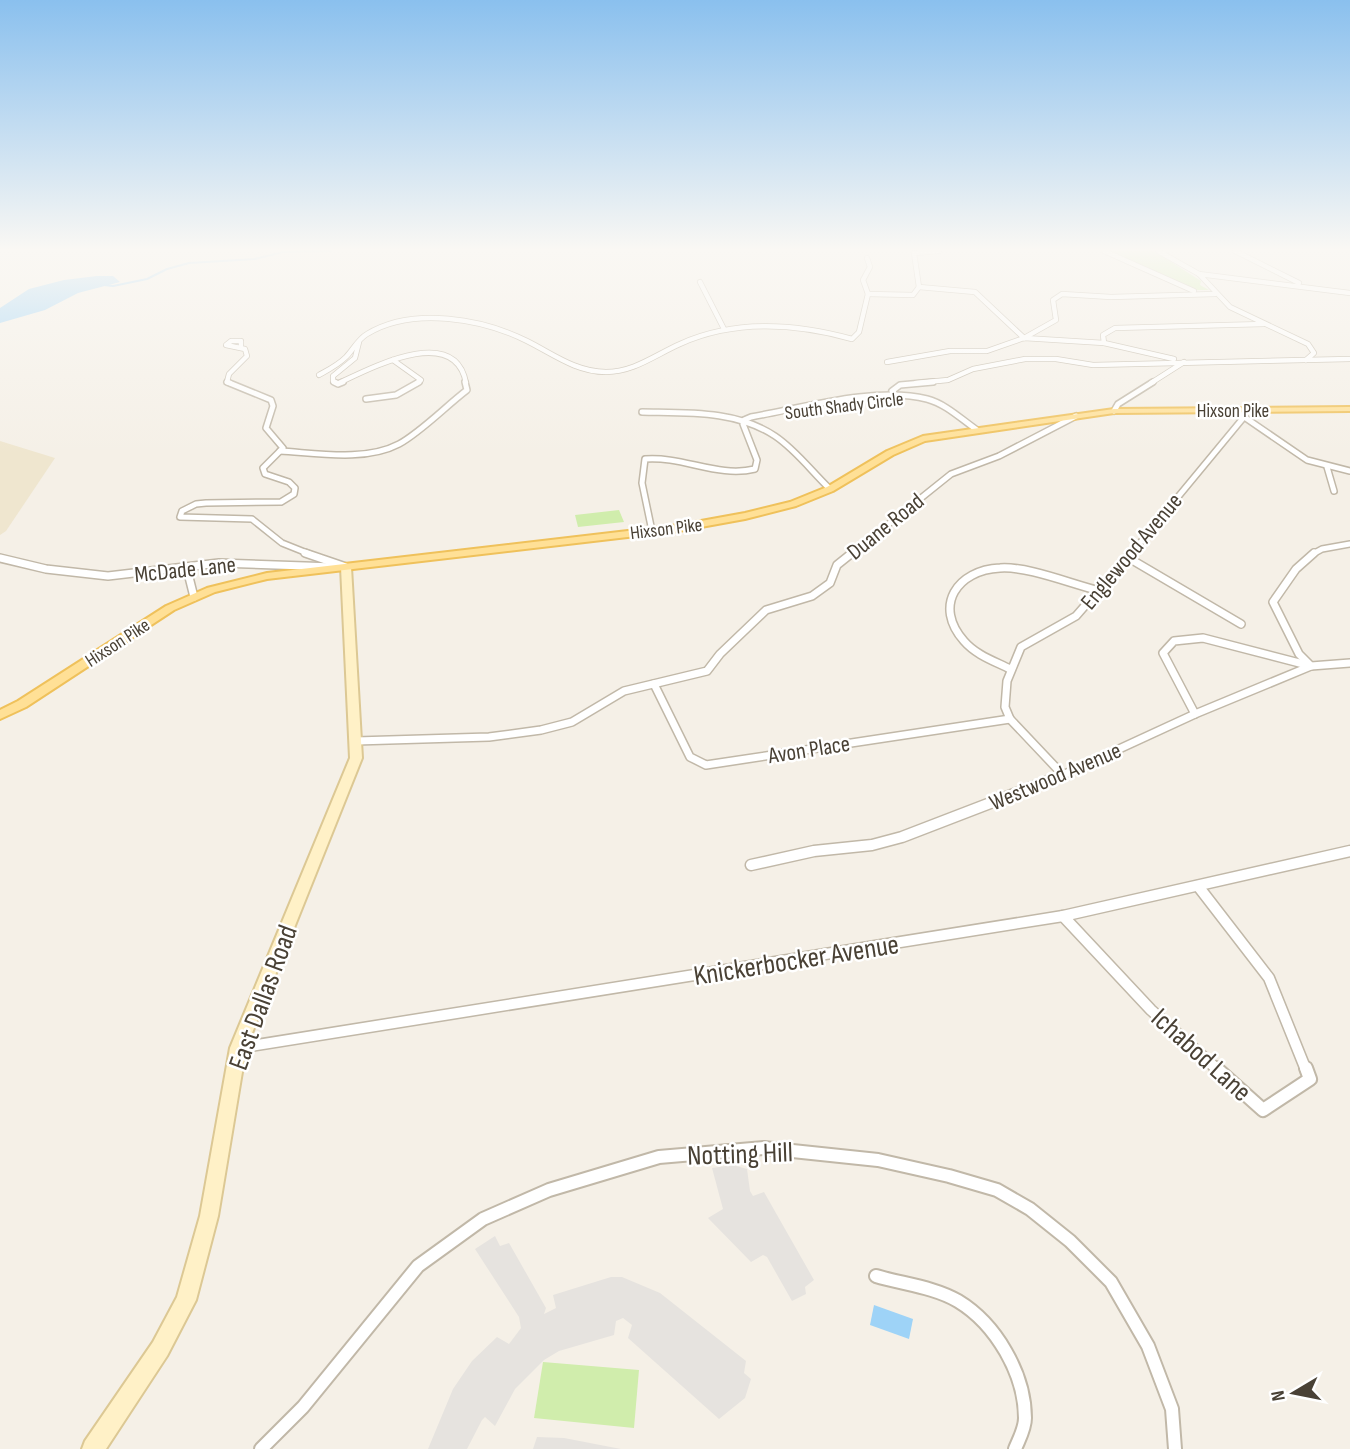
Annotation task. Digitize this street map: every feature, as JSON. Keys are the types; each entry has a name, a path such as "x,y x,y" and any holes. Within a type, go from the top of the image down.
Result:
{"main road":[{"name":"Hixson Pike","path":"0,715 22,704 170,608 233,583 267,576 652,531 745,516 793,504 830,489 910,443 977,430 1114,411 1350,409"}],"street":[{"path":"318,375 342,360 371,332 387,326 444,319 488,326 511,333 576,368 608,372 647,364 678,345 724,329 750,326 822,331 852,339 859,332 862,319"},
{"path":"719,319 724,329"},
{"path":"1000,319 1024,338 1104,343 1184,362"},
{"path":"887,362 950,351 987,351 1024,338 1056,319"},
{"path":"1255,319 1308,344 1314,353 1306,360"},
{"path":"1104,343 1103,335 1108,330 1126,327 1267,324"},
{"path":"280,451 345,454 379,451 399,444 467,390 468,375 461,362 450,356 434,353 393,360 338,384 333,382 333,376 358,356 359,342"},
{"path":"241,347 245,349 247,356 229,374 227,382 271,400 274,406 266,428 284,448 263,468 265,474 289,482 295,488 290,499 270,503 196,504 182,511 180,517 252,519 261,523 286,546 337,561 346,567"},
{"path":"895,395 892,391 894,387 900,385 948,380 973,369 1026,359 1056,359 1093,365 1350,359"},
{"path":"366,399 382,399 410,390 421,380 393,360"},
{"path":"1114,411 1118,404 1184,362"},
{"name":"South Shady Circle","path":"744,420 827,404 895,395 932,400 977,430"},
{"path":"1234,410 1307,460 1350,471"},
{"path":"642,412 720,416 744,420 777,437 830,489"},
{"name":"Duane Road","path":"356,741 509,734 561,726 584,720 616,695 707,671 720,654 766,610 811,596 830,583 837,565 951,474 999,456 1076,416"},
{"name":"Englewood Avenue","path":"1010,719 1004,696 1010,669 1021,647 1076,616 1100,591 1244,417"},
{"path":"652,531 641,478 641,464 645,459 671,457 733,474 755,469 757,460 744,420"},
{"path":"1327,467 1334,491"},
{"path":"1311,666 1299,654 1273,602 1310,553 1331,545 1350,544"},
{"path":"1127,557 1241,624"},
{"name":"McDade Lane","path":"0,558 46,569 108,576 245,562 346,567"},
{"path":"1010,669 975,652 961,640 948,617 947,604 958,583 991,569 1013,566 1100,591"},
{"name":"East Dallas Road","path":"93,1449 160,1349 186,1300 209,1216 238,1048 356,758 346,567"},
{"path":"172,570 188,573 194,597"},
{"path":"1195,714 1163,653 1174,640 1203,638 1311,666"},
{"name":"Westwood Avenue","path":"751,865 814,851 872,845 902,837 1063,775 1195,714 1311,666 1350,663"},
{"name":"Avon Place","path":"654,684 690,757 706,765 1010,719"},
{"path":"1010,719 1063,775"},
{"name":"Knickerbocker Avenue","path":"238,1048 1063,916 1350,851"},
{"name":"Ichabod Lane","path":"1063,916 1152,1010 1263,1110 1310,1079 1269,978 1198,886"},
{"name":"Notting Hill","path":"261,1449 303,1407 418,1266 483,1219 549,1190 659,1157 764,1149 878,1160 997,1190 1030,1209 1070,1241 1111,1282 1148,1346 1171,1409 1175,1449"},
{"path":"876,1276 956,1300 980,1317 1003,1348 1020,1389 1025,1421 1015,1449"}],"shaded area":[{"path":"0,441 55,458 6,531 0,535"},
{"path":"733,1165 747,1169 753,1196 764,1192 814,1280 805,1287 806,1294 792,1301 767,1257 763,1255 751,1262 708,1218 723,1209 712,1168"},
{"path":"495,1236 500,1246 509,1243 546,1308 544,1314 556,1308 553,1295 611,1277 622,1277 660,1293 746,1361 744,1373 751,1379 745,1398 719,1419 628,1338 632,1325 623,1318 616,1321 614,1335 559,1351 544,1360 515,1389 495,1426 485,1417 482,1420 467,1449 428,1449 453,1389 472,1361 497,1337 509,1344 521,1328 519,1317 475,1249"},
{"path":"537,1437 564,1438 621,1449 533,1449"}],"green space":[{"path":"619,510 624,522 578,527 575,515"},
{"path":"543,1362 639,1370 634,1428 534,1418"}],"water":[{"path":"0,319 15,319 0,323"},
{"path":"874,1305 913,1319 909,1339 870,1325"}]}
